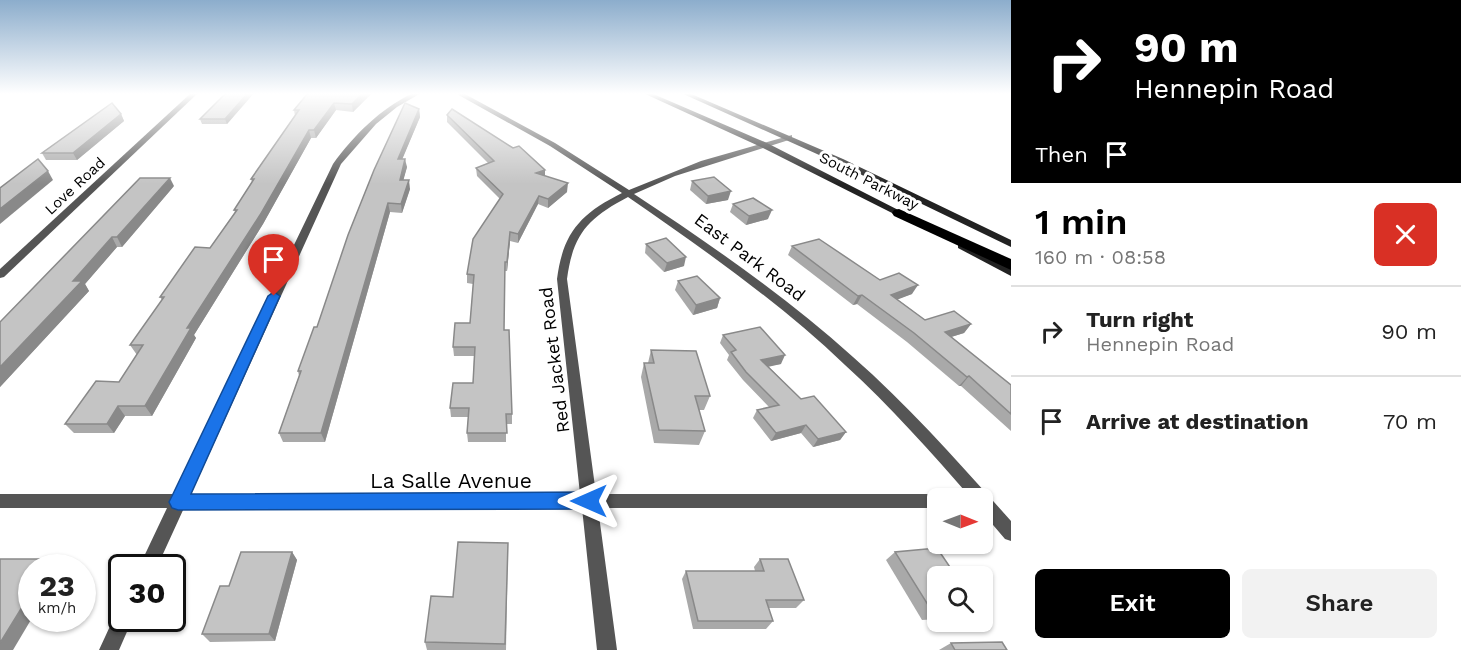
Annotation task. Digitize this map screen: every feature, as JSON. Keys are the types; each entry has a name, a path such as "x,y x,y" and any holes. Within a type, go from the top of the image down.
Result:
{"highway":[{"path":"899,213 1011,265"}],"main road":[{"name":"South Parkway","path":"715,123 764,145 899,213 1011,273"},
{"name":"South Parkway","path":"756,123 1011,244"}],"street":[{"name":"Love Road","path":"0,274 162,123"},
{"path":"154,554 337,164 371,123"},
{"name":"East Park Road","path":"513,123 626,192 746,276 809,326 868,378 935,446 972,488"},
{"name":"Red Jacket Road","path":"607,650 562,279 567,248 575,233 594,212 626,192 789,137"},
{"name":"La Salle Avenue","path":"0,501 927,501"},
{"name":"East Park Road","path":"993,513 1011,534"},
{"path":"109,650 117,632"}],"building":[{"path":"84,123 110,123 73,153 42,153"},
{"path":"290,123 319,123 314,130 309,130 260,215 187,328 191,328 145,406 118,406 107,424 65,424 96,381 119,382 143,345 130,345 164,297 160,297 195,247 210,248 237,210 234,210 254,179 251,179"},
{"path":"396,123 413,123 398,159 405,159 400,180 409,180 401,204 388,203 321,433 279,433 301,371 298,371 314,327 317,327 348,235"},
{"path":"456,123 474,123 513,148 519,146 545,170 536,173 568,183 548,199 539,196 518,234 510,232 507,262 505,262 504,330 509,330 512,414 506,414 507,433 467,433 469,408 450,408 453,383 473,383 475,347 453,347 455,323 470,323 474,275 467,274 473,239 503,194 476,168 494,161"},
{"path":"38,159 48,171 0,209 0,188"},
{"path":"714,177 731,191 708,196 692,181"},
{"path":"140,178 170,178 117,237 112,237 73,281 82,281 0,367 0,322"},
{"path":"753,198 772,210 749,216 733,204"},
{"path":"666,238 686,257 667,263 646,244"},
{"path":"819,239 880,280 899,273 918,285 891,295 925,320 954,311 971,324 945,332 1011,385 1011,414 969,376 967,377 914,333 862,295 858,296 792,246"},
{"path":"697,276 720,298 696,305 678,281"},
{"path":"760,327 785,355 761,360 801,399 814,396 846,432 818,439 806,425 776,433 757,410 779,405 746,372 731,352 736,350 723,335"},
{"path":"651,350 696,351 710,396 695,396 705,431 659,430 644,363 654,363"},
{"path":"458,542 508,543 505,644 425,642 431,596 453,597"},
{"path":"927,549 927,554 941,554 949,566 927,566 927,603 895,552"},
{"path":"241,552 292,552 269,634 202,634 220,586 229,586"},
{"path":"0,559 18,559 18,614 0,643"},
{"path":"760,559 788,559 804,600 766,600 773,621 698,621 686,571 764,571"},
{"path":"1002,642 1007,650 955,650 951,643"}],"route":[{"path":"274,296 178,502 589,501"}]}
